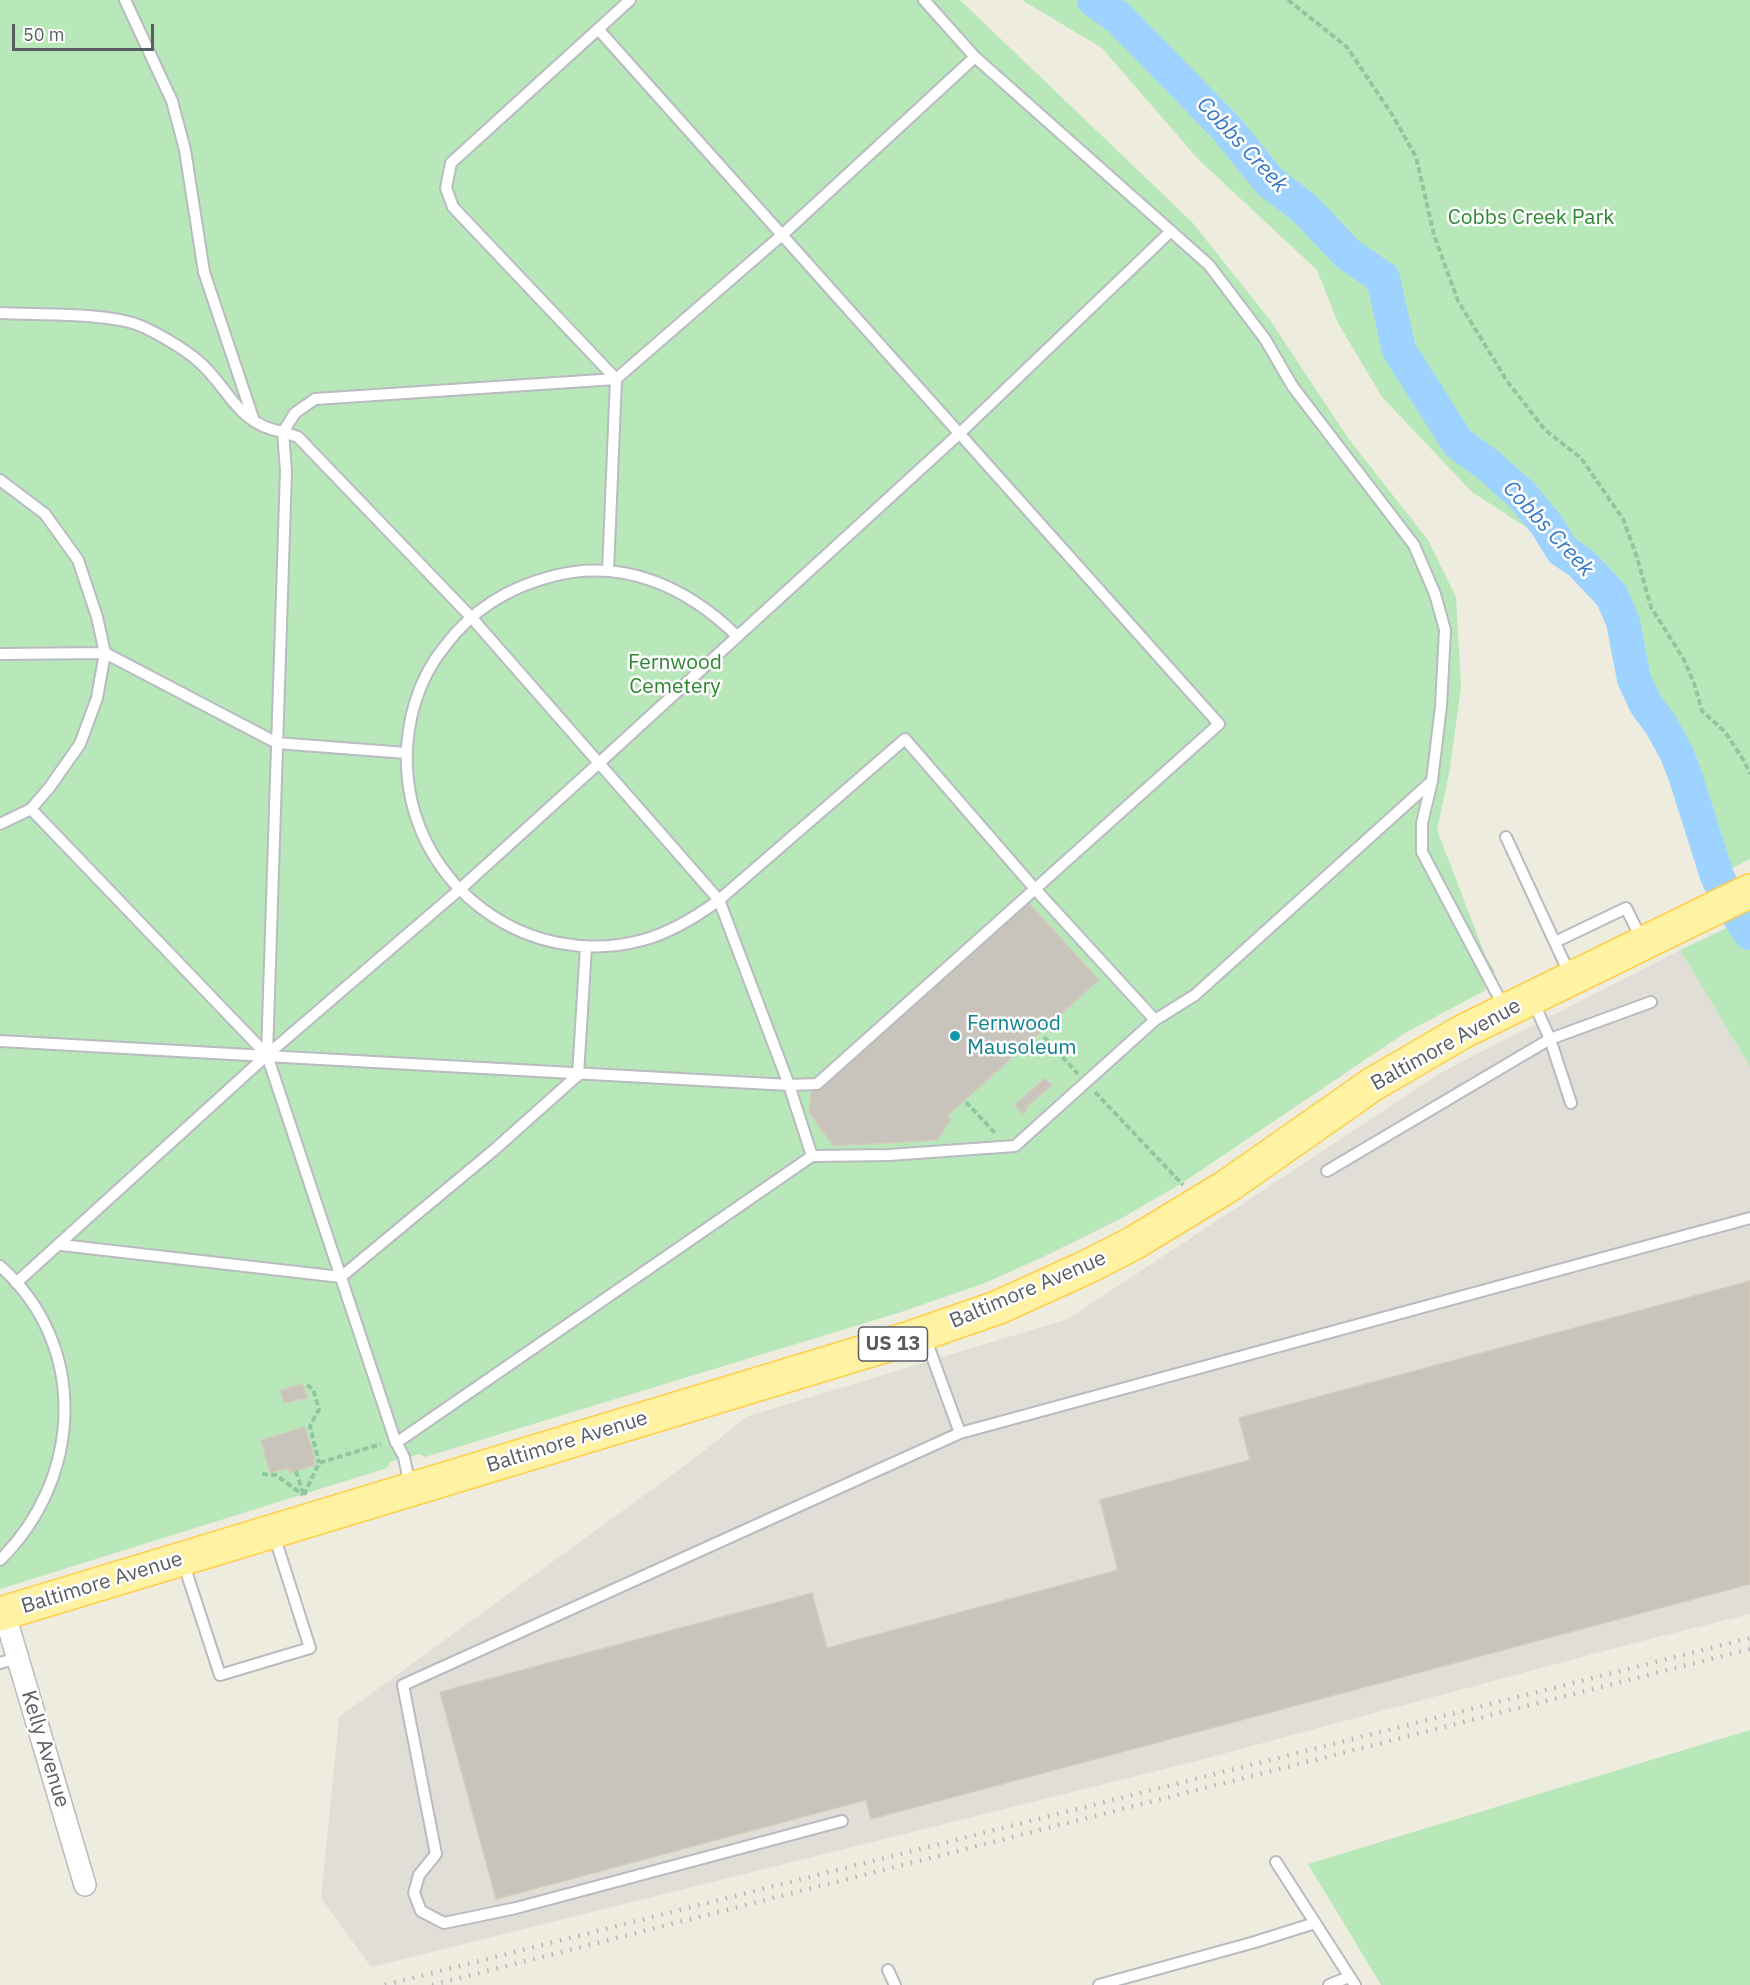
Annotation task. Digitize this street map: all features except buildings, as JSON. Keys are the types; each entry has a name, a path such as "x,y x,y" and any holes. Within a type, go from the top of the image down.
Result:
{"main road":[{"name":"Baltimore Avenue","path":"2,1613 924,1334 1027,1295 1132,1244 1226,1187 1373,1084 1464,1031 1750,891"}],"street":[{"name":"Kelly Avenue","path":"2,1613 9,1661 86,1885"}],"lane":[{"path":"125,0 172,101 185,150 204,272 254,421"},
{"path":"608,572 616,379 453,207 446,188 451,163 630,0"},
{"path":"924,0 975,57 1209,265 1265,339 1293,387 1414,545 1435,594 1445,630 1441,706 1432,781 1422,823 1422,852 1518,1004 1550,1039 1571,1103"},
{"path":"0,1041 578,1075 817,1084 1219,723 598,29"},
{"path":"411,1490 405,1457 396,1442 267,1055 285,471 283,432 295,413 315,399 616,379 782,235 975,57"},
{"path":"16,1283 61,1245 267,1055 459,890 599,763 960,433 1170,232"},
{"path":"0,313 130,322 157,334 198,360 244,416 272,430 298,437 471,617 719,900 789,1084 812,1156"},
{"path":"0,480 45,514 78,560 97,617 105,653 97,698 80,744 31,809 0,824"},
{"path":"737,636 716,615 692,598 665,585 637,576 608,572 583,572 535,581 491,602 471,617 453,635 424,678 412,711 406,753 408,783 414,813 425,841 440,867 459,890 481,909 505,924 558,943 586,946 615,945 662,934 696,917 719,900 904,739 1035,889 1155,1020"},
{"path":"0,654 105,653 277,743 406,753"},
{"path":"396,1442 812,1156 889,1155 1015,1146 1155,1020 1194,995 1432,781"},
{"path":"31,809 267,1055"},
{"path":"1506,837 1572,978"},
{"path":"1555,942 1626,908 1644,943"},
{"path":"61,1245 341,1277 494,1150 578,1075 586,946"},
{"path":"1327,1171 1550,1039 1651,1002"},
{"path":"842,1821 516,1908 444,1923 422,1911 414,1893 419,1875 436,1854 403,1685 960,1433 1750,1218"},
{"path":"0,1266 38,1313 53,1347 62,1382 64,1419 59,1460 43,1504 24,1533 0,1560"},
{"path":"924,1334 960,1433"},
{"path":"182,1559 219,1675 310,1648 273,1531"},
{"path":"1276,1862 1352,1981 1329,1985"},
{"path":"1100,1985 1315,1923"},
{"path":"888,1970 895,1985"}],"path":[{"path":"1288,0 1347,47 1393,116 1416,157 1434,235 1458,301 1507,381 1545,430 1581,458 1623,519 1651,607 1684,660 1702,711 1725,732 1750,774"},
{"path":"1044,1037 1183,1185"},
{"path":"966,1102 1007,1146"},
{"path":"303,1496 319,1463 309,1426 319,1409 313,1389 307,1385"},
{"path":"319,1463 396,1442"},
{"path":"296,1471 303,1496"},
{"path":"262,1474 276,1474 303,1496"}],"shaded area":[{"path":"1680,950 1750,1067 1750,1614 1181,1765 371,1967 321,1898 339,1717 687,1464 748,1416 1068,1319 1442,1072"}],"green space":[{"name":"Fernwood Cemetery","path":"0,0 960,0 1192,222 1270,320 1348,438 1428,540 1456,597 1461,688 1449,774 1437,830 1485,955 1495,971 1483,978 1486,990 1405,1033 1182,1183 1124,1217 985,1283 901,1312 425,1457 420,1454 390,1462 387,1468 0,1589"},
{"name":"Cobbs Creek Park","path":"1022,0 1750,0 1750,859 1716,877 1676,752 1645,703 1634,679 1623,622 1612,596 1581,563 1472,492 1382,397 1338,323 1317,270 1198,159 1102,48"},
{"path":"1735,924 1742,933 1750,937 1750,1067 1680,950"},
{"path":"1750,1730 1750,1985 1381,1985 1308,1864"}],"waterway":[{"name":"Cobbs Creek","path":"1094,0 1119,18 1227,129 1269,181 1304,208 1349,255 1383,278 1399,350 1458,443 1487,464 1522,495 1546,524 1562,550 1581,563 1612,596 1623,622 1634,679 1645,703 1676,752 1717,876 1729,901 1750,933"}],"railway":[{"path":"385,1985 1750,1638"},
{"path":"432,1985 1750,1649"}],"place":[{"name":"Fernwood Mausoleum","path":"955,1036"}]}
